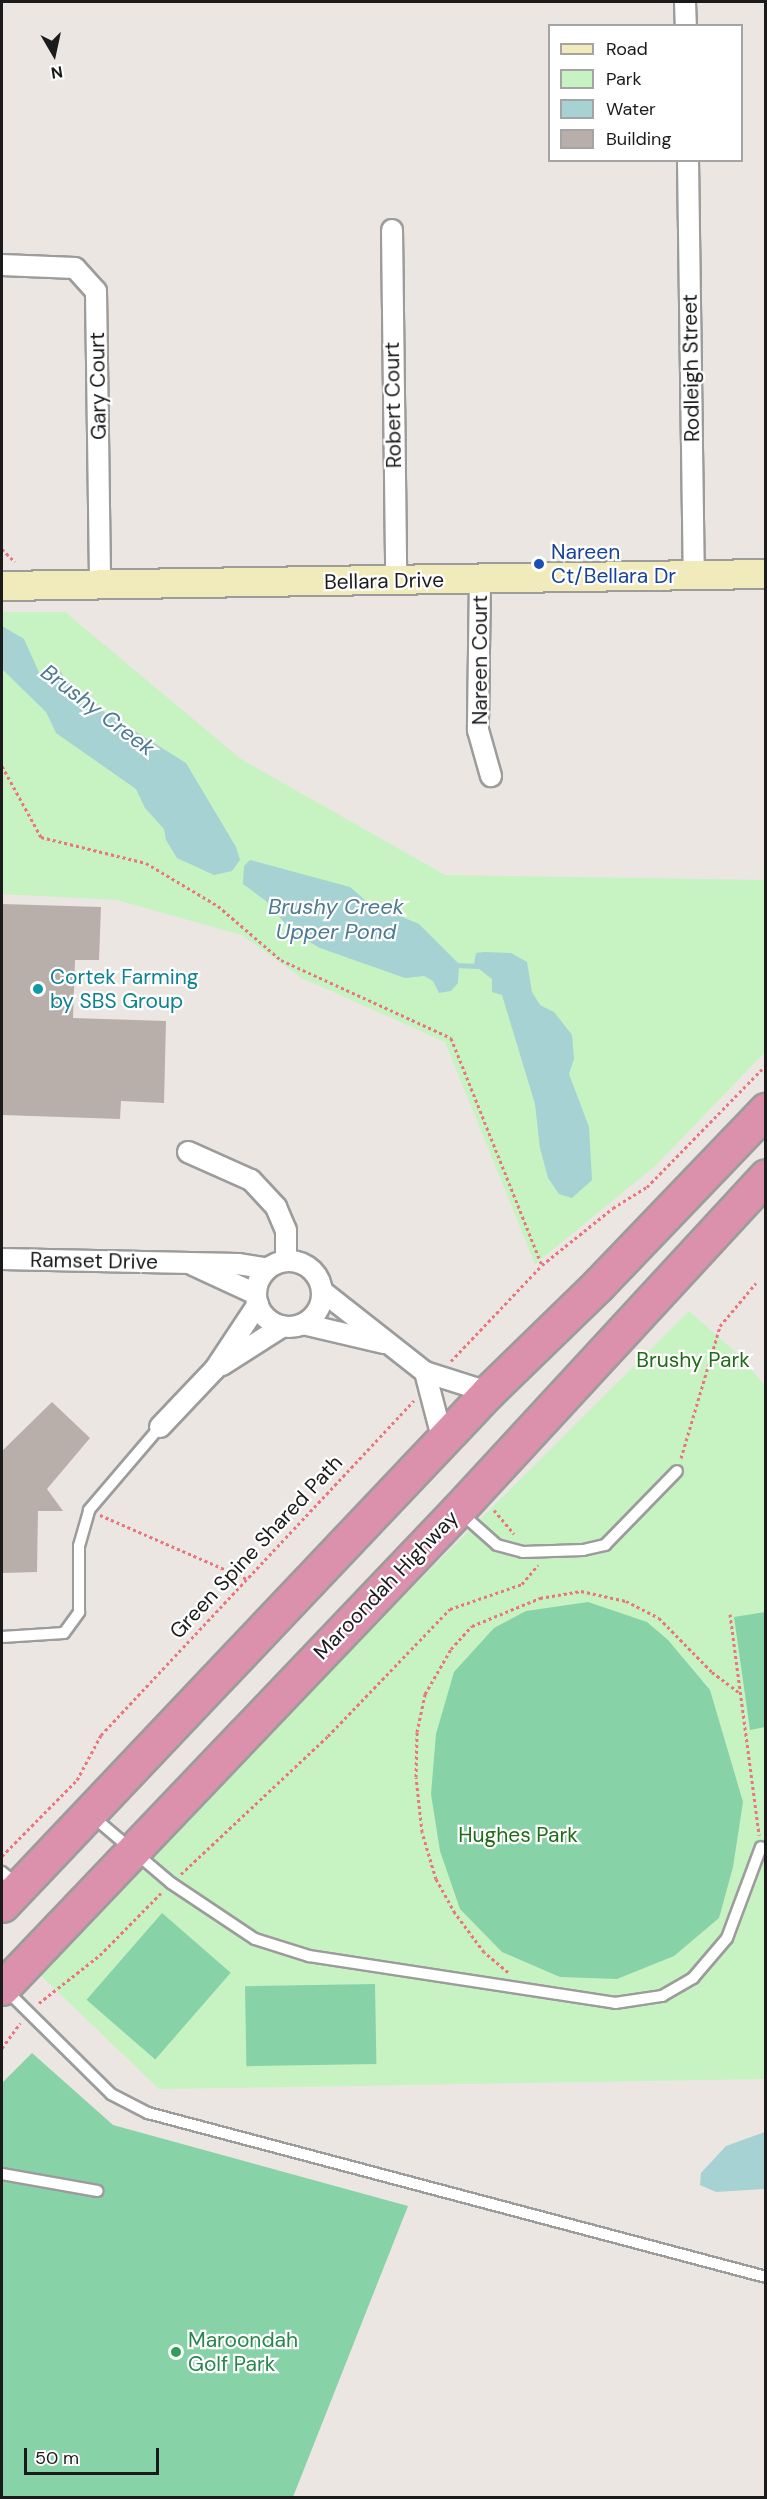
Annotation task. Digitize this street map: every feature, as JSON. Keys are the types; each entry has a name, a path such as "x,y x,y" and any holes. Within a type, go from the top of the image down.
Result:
{"highway":[{"path":"8,1888 91,1815 488,1392 598,1285 765,1110"},
{"name":"Maroondah Highway","path":"2,1988 458,1510 765,1176"}],"main road":[{"name":"Bellara Drive","path":"2,586 765,574"}],"street":[{"path":"685,2 686,24"},
{"name":"Rodleigh Street","path":"688,162 694,575"},
{"name":"Robert Court","path":"392,230 396,580"},
{"name":"Gary Court","path":"2,265 75,268 96,291 100,586"},
{"name":"Nareen Court","path":"480,579 478,730 491,776"},
{"path":"160,1427 215,1369 277,1265 286,1230 276,1207 251,1180 188,1152"},
{"name":"Ramset Drive","path":"2,1259 277,1265"},
{"name":"Ramset Drive","path":"186,1262 257,1299"},
{"path":"277,1265 306,1266 320,1281 322,1291 318,1311 303,1324"},
{"path":"322,1291 393,1345 430,1378 488,1392"},
{"path":"257,1299 267,1319 283,1326"},
{"path":"215,1369 283,1326 303,1324 393,1345"},
{"path":"430,1378 443,1441"}],"lane":[{"path":"2,1637 64,1632 79,1612 79,1546 89,1510 160,1427"},
{"path":"458,1510 496,1545 523,1552 605,1545 677,1471"},
{"path":"91,1815 171,1883 255,1940 309,1956 615,2003 643,2001 662,1996 693,1978 727,1938 761,1847"},
{"path":"2,1988 29,2010 111,2094 148,2114 765,2277"},
{"path":"2,2174 97,2191"}],"path":[{"path":"2,766 42,837 146,863 218,906 281,960 451,1038 542,1265"},
{"name":"Green Spine Shared Path","path":"2,1856 77,1780 102,1735 248,1579 430,1378 542,1265 613,1208 647,1187 765,1065"},
{"path":"677,1471 720,1326 756,1283"},
{"path":"493,1506 496,1515 517,1537"},
{"path":"89,1510 248,1579"},
{"path":"328,1736 450,1609 522,1584 547,1551"},
{"path":"531,1991 484,1952 455,1913 436,1879 422,1832 416,1777 417,1732 426,1694 451,1649 472,1626 540,1598 581,1591 626,1601 658,1618 712,1672 741,1694"},
{"path":"730,1614 761,1847"},
{"path":"2,2048 29,2010"}],"green space":[{"path":"2,612 65,612 241,759 445,875 765,880 765,1052 655,1166 535,1264 445,1042 302,978 242,935 117,900 2,894"},
{"name":"Hughes Park","path":"689,1311 742,1358 765,1386 765,2079 159,2089 32,1967"},
{"path":"588,1602 647,1622 668,1640 710,1690 743,1802 733,1867 719,1918 674,1956 617,1979 560,1977 502,1952 460,1909 440,1851 431,1794 436,1734 454,1672 494,1628 526,1611"},
{"path":"765,1612 765,1727 750,1730 734,1617"},
{"path":"162,1913 231,1973 155,2059 87,2000"},
{"path":"375,1984 376,2064 246,2066 245,1986"},
{"name":"Maroondah Golf Park","path":"32,2053 113,2125 408,2206 293,2497 2,2498 2,2083"}],"water":[{"name":"Brushy Creek Upper Pond","path":"2,626 24,639 42,679 59,669 81,704 93,705 186,763 236,847 240,860 232,871 214,875 177,858 166,840 164,829 145,808 136,789 56,733 46,712 2,669"},
{"name":"Brushy Creek Upper Pond","path":"250,860 350,887 367,902 419,924 459,964 458,983 451,991 439,993 433,981 424,976 405,978 320,948 292,932 266,901 243,884 244,866"},
{"path":"476,953 511,953 527,962 532,992 540,1005 554,1012 572,1035 574,1059 569,1074 589,1127 592,1180 572,1198 559,1194 548,1178 540,1148 535,1104 502,995 492,992 492,979 474,965"},
{"path":"765,2132 765,2189 716,2192 700,2185 701,2173 726,2146"}],"building":[{"name":"Cortek Farming by SBS Group","path":"2,904 101,907 99,960 75,960 73,1018 166,1021 164,1103 121,1101 120,1119 2,1115"},
{"path":"52,1402 90,1438 47,1489 63,1511 38,1511 37,1572 2,1573 2,1451"}],"waterway":[{"name":"Brushy Creek","path":"453,965 479,966"}],"place":[{"name":"Nareen Ct/Bellara Dr","path":"539,564"},
{"name":"Cortek Farming by SBS Group","path":"38,989"},
{"name":"Maroondah Golf Park","path":"176,2352"}],"park label":[{"name":"Brushy Park","path":"693,1360"}]}
